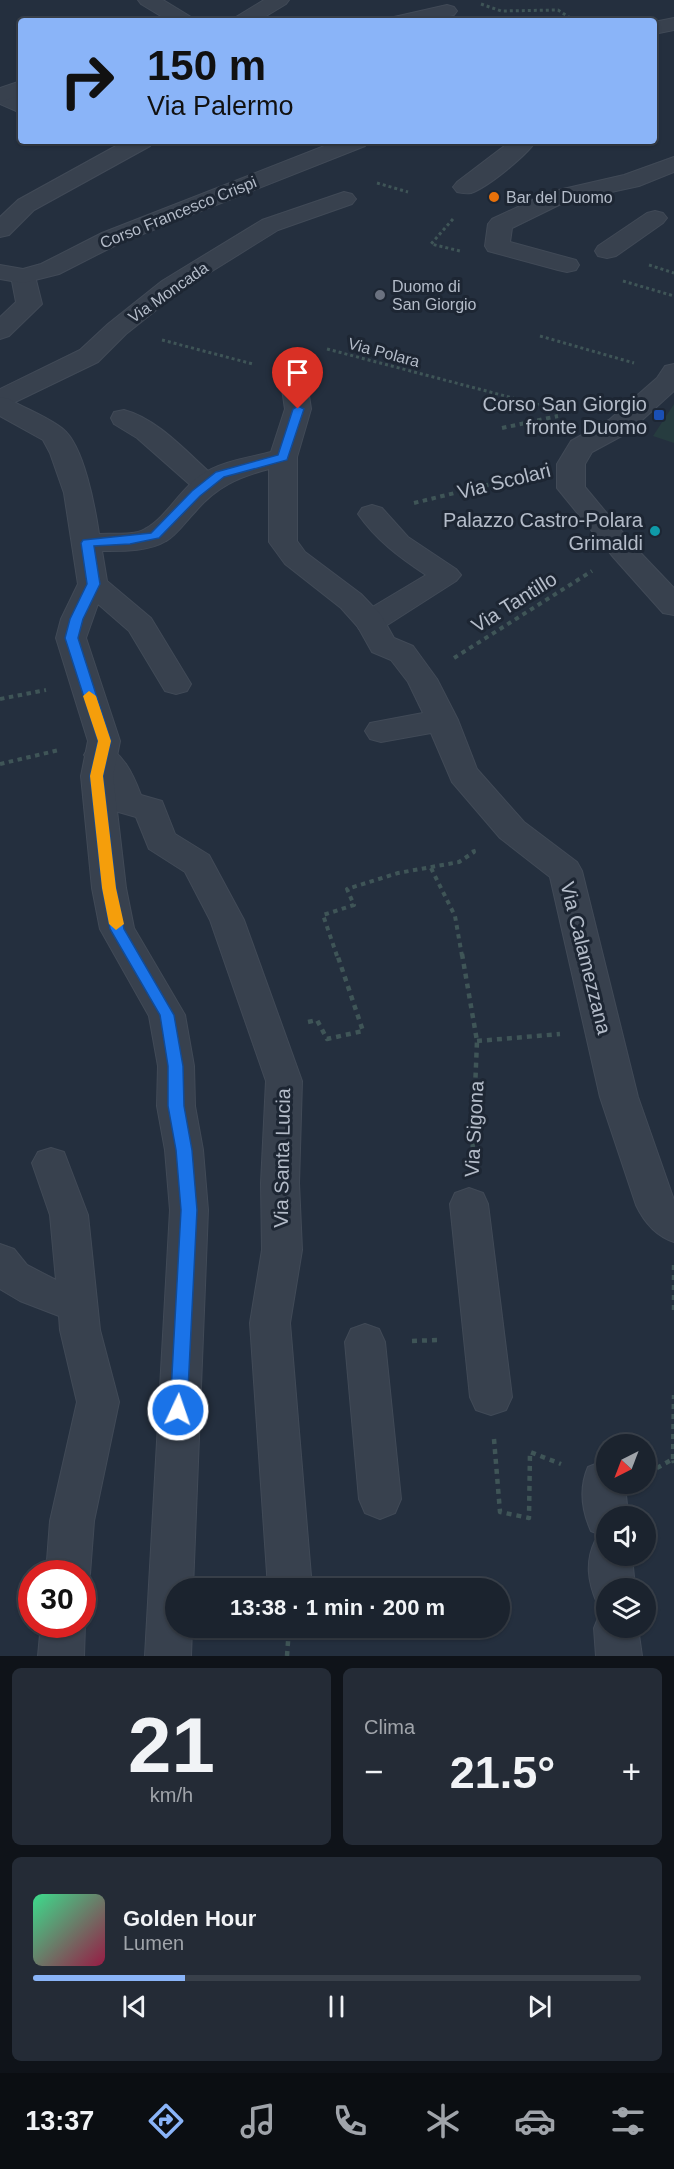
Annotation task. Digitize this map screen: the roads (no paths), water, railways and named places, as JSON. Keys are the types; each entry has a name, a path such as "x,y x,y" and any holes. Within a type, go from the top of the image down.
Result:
{"street":[{"path":"148,0 179,18"},
{"path":"248,18 279,0"},
{"path":"415,18 447,11"},
{"path":"657,27 674,24"},
{"path":"0,95 18,89"},
{"path":"0,95 18,104"},
{"path":"0,230 26,205 137,144"},
{"name":"Corso Francesco Crispi","path":"11,274 50,269 111,238 349,144"},
{"path":"465,187 521,144"},
{"path":"567,265 497,246 500,224 558,197 630,181 674,164"},
{"name":"Via Moncada","path":"0,399 89,356 117,329 171,286 270,225 344,199"},
{"path":"607,250 655,218"},
{"path":"0,331 29,304 11,274"},
{"name":"Via Calamezzana","path":"291,362 298,409 283,458 283,542 295,558 351,601 370,622 382,645 402,653 422,679 442,720 463,774 512,830 565,871 619,1096 655,1205 674,1226"},
{"path":"673,373 667,383 619,426 581,447 571,464 571,488 624,552 674,606"},
{"path":"0,405 54,435 64,453 78,493 93,584 76,619 71,638 102,748 97,776 109,888 117,929 167,1015 176,1066 176,1106 184,1150 189,1210 168,1656"},
{"path":"124,418 147,432 206,484"},
{"path":"87,543 155,536 206,484 220,475 283,458"},
{"path":"370,622 446,575 398,543 372,514"},
{"path":"93,584 140,625 176,684"},
{"path":"381,731 442,720"},
{"name":"Via Santa Lucia","path":"102,748 118,776 127,803 150,809 161,841 197,864 227,920 284,1081 280,1183 282,1250 270,1323 289,1578"},
{"path":"51,1163 69,1215 80,1330 98,1402 72,1521 69,1560"},
{"name":"Via Sigona","path":"470,1204 491,1397"},
{"path":"0,1261 4,1269 45,1295 78,1305"},
{"path":"365,1342 380,1499"},
{"path":"61,1656 62,1638"},
{"path":"617,1638 619,1656"}],"place":[{"name":"Bar del Duomo","path":"494,197"},
{"name":"Duomo di San Giorgio","path":"380,295"},
{"name":"Corso San Giorgio fronte Duomo","path":"659,415"},
{"name":"Palazzo Castro-Polara Grimaldi","path":"655,531"}]}
